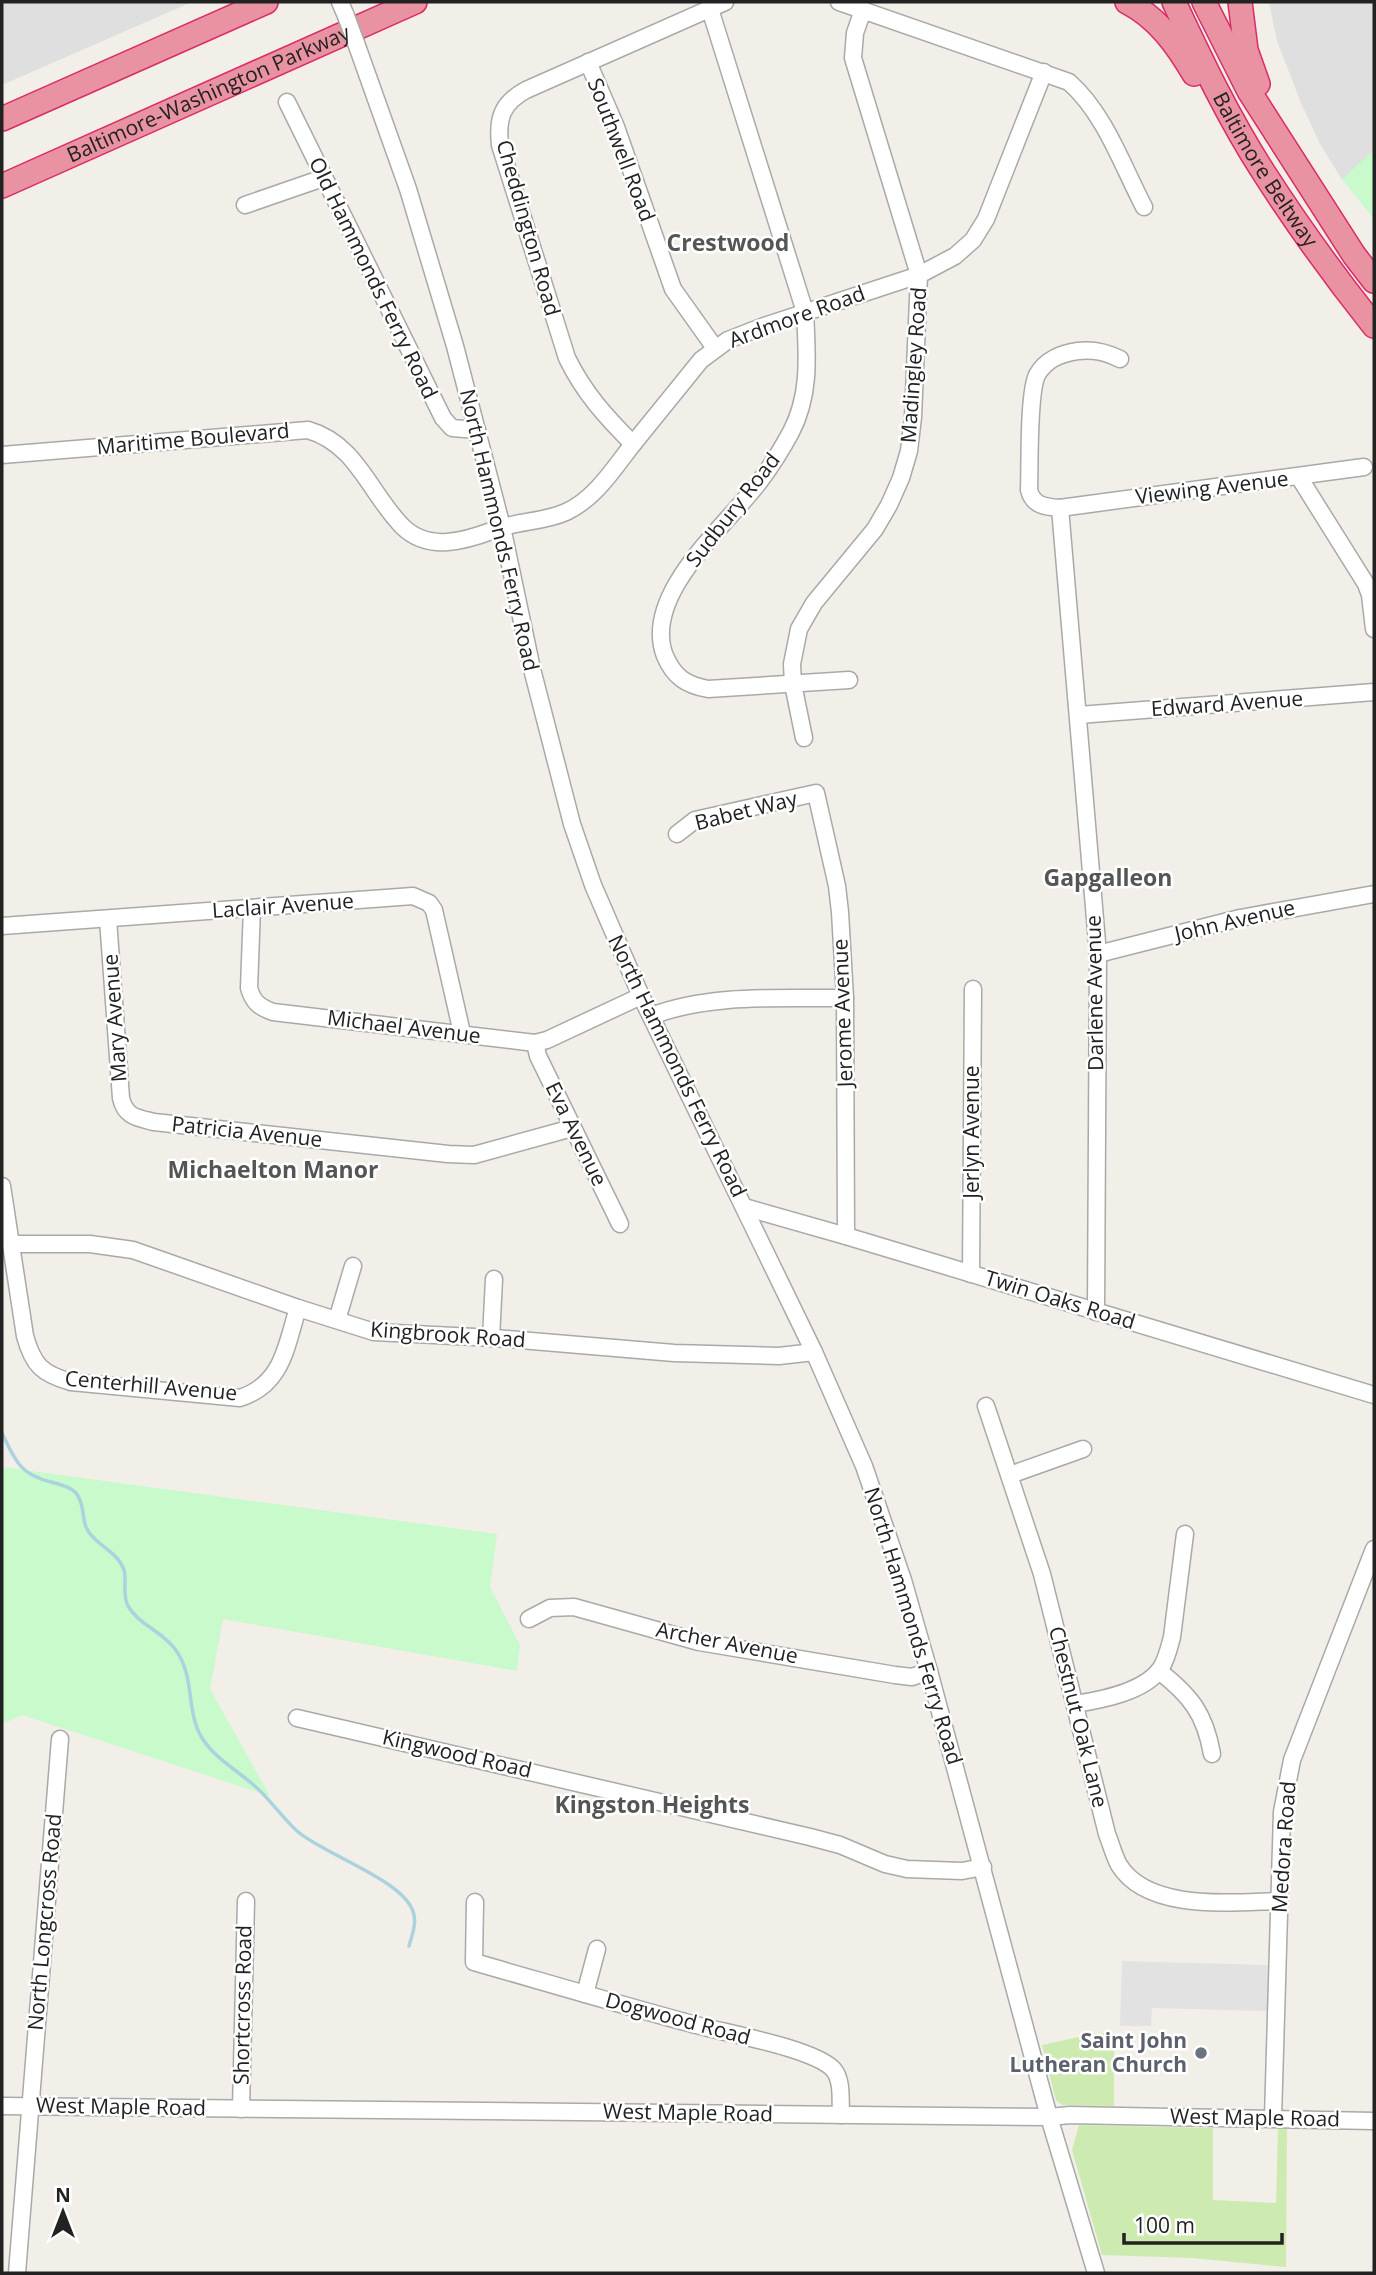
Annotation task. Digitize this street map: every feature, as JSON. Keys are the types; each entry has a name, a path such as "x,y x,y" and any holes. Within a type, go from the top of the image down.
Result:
{"highway":[{"path":"2,119 266,2"},
{"name":"Baltimore-Washington Parkway","path":"2,186 415,2"},
{"path":"1127,2 1168,34 1212,106 1303,232"},
{"name":"Baltimore Beltway","path":"1174,2 1223,102 1263,172 1303,232 1374,326"},
{"name":"Baltimore Beltway","path":"1204,2 1249,91 1354,255 1374,281"},
{"path":"1240,2 1246,50 1259,86 1306,163 1311,173 1311,188"}],"street":[{"name":"Cheddington Road","path":"633,444 593,403 579,383 567,358 500,145 503,109 511,98 725,2"},
{"path":"839,2 1069,82 1095,110 1144,208"},
{"name":"North Hammonds Ferry Road","path":"343,9 408,188 455,346 502,527 532,669 572,824 603,911 641,996 814,1352 864,1466 903,1580 1049,2117 1096,2273"},
{"name":"Sudbury Road","path":"710,9 805,312 808,362 805,396 792,431 760,481 677,583 662,618 662,649 678,678 691,686 708,689 849,680"},
{"name":"Madingley Road","path":"804,738 793,684 793,649 805,616 875,529 889,505 909,452 913,417 919,275 853,58 855,33 863,10"},
{"name":"Southwell Road","path":"588,62 616,127 673,289 715,348"},
{"name":"Ardmore Road","path":"502,527 566,512 597,490 701,360 728,340 919,275 955,256 979,231 986,219 1044,72"},
{"name":"Old Hammonds Ferry Road","path":"287,102 443,418 452,428 477,430"},
{"path":"245,205 323,178"},
{"path":"1060,508 1040,505 1034,501 1029,490 1033,399 1037,375 1047,363 1069,352 1099,351 1120,359"},
{"name":"Maritime Boulevard","path":"2,456 308,430 324,434 338,443 391,513 417,537 434,542 449,542 471,539 502,527"},
{"name":"Viewing Avenue","path":"1060,508 1364,467"},
{"path":"1299,477 1366,584 1374,629"},
{"name":"Darlene Avenue","path":"1060,508 1098,954 1096,1312"},
{"name":"Edward Avenue","path":"1079,715 1374,692"},
{"name":"Babet Way","path":"677,834 695,820 817,793"},
{"name":"Jerome Avenue","path":"817,793 837,886 845,998 846,1236"},
{"name":"John Avenue","path":"1098,954 1240,918 1374,894"},
{"name":"Laclair Avenue","path":"2,926 413,896 421,898 434,910 461,1032"},
{"name":"Michael Avenue","path":"252,908 249,988 252,999 261,1008 273,1012 461,1032 535,1043 547,1040 641,996"},
{"name":"Mary Avenue","path":"108,919 121,1098 129,1115"},
{"name":"Jerlyn Avenue","path":"971,1274 972,989"},
{"path":"651,1016 672,1008 721,1000 845,998"},
{"name":"Eva Avenue","path":"535,1043 538,1056 620,1224"},
{"name":"Patricia Avenue","path":"129,1115 154,1122 474,1155 572,1128"},
{"name":"Centerhill Avenue","path":"2,1186 25,1336 30,1354 39,1368 54,1377 71,1382 240,1398 262,1388 276,1373 298,1308"},
{"name":"Twin Oaks Road","path":"744,1207 1374,1395"},
{"name":"Kingbrook Road","path":"11,1244 90,1244 133,1250 374,1332 491,1338 674,1353 779,1356 814,1352"},
{"path":"337,1320 353,1266"},
{"path":"491,1338 494,1279"},
{"name":"Chestnut Oak Lane","path":"986,1406 1042,1574 1107,1834 1120,1866 1134,1879 1167,1897 1188,1901 1279,1901"},
{"path":"1010,1475 1083,1449"},
{"path":"1075,1704 1110,1698 1140,1685 1159,1671 1168,1654 1172,1637 1185,1534"},
{"name":"Medora Road","path":"1273,2118 1282,1812 1292,1760 1374,1549"},
{"name":"Archer Avenue","path":"529,1619 550,1608 574,1607 699,1642 895,1675 912,1677 929,1671"},
{"path":"1159,1671 1181,1688 1203,1718 1212,1754"},
{"name":"Kingwood Road","path":"298,1718 810,1837 907,1869 962,1871 983,1867"},
{"name":"North Longcross Road","path":"17,2273 60,1739"},
{"name":"Shortcross Road","path":"241,2109 246,1901"},
{"name":"Dogwood Road","path":"475,1902 474,1962 790,2049 820,2061 835,2071 839,2081 841,2115"},
{"path":"585,1994 597,1950"},
{"name":"West Maple Road","path":"2,2106 1049,2117 1070,2115 1374,2121"}],"shaded area":[{"path":"2,2 192,2 2,85"},
{"path":"1269,2 1374,2 1374,152 1343,181 1320,144 1301,103 1277,41"},
{"path":"1122,1961 1268,1965 1267,2011 1152,2008 1151,2026 1120,2026"}],"green space":[{"path":"1374,150 1374,219 1342,179"},
{"path":"2,1467 497,1534 490,1587 520,1645 517,1671 223,1619 210,1689 270,1796 22,1715 2,1724"},
{"path":"1097,2033 1114,2035 1114,2106 1062,2105 1056,2100 1042,2045"},
{"path":"1079,2125 1213,2128 1213,2200 1276,2203 1278,2128 1287,2129 1286,2267 1192,2258 1102,2255 1072,2150"}],"waterway":[{"path":"2,1433 19,1465 25,1470 40,1479 70,1488 78,1496 86,1527 94,1539 121,1563 128,1606 138,1618 170,1643 181,1660 186,1671 197,1727 207,1746 257,1788 297,1831 397,1891 414,1915 409,1946"}],"place":[{"name":"Saint John Lutheran Church","path":"1201,2053"}],"district":[{"name":"Crestwood","path":"728,243"},
{"name":"Gapgalleon","path":"1108,878"},
{"name":"Michaelton Manor","path":"273,1170"},
{"name":"Kingston Heights","path":"652,1805"}]}
